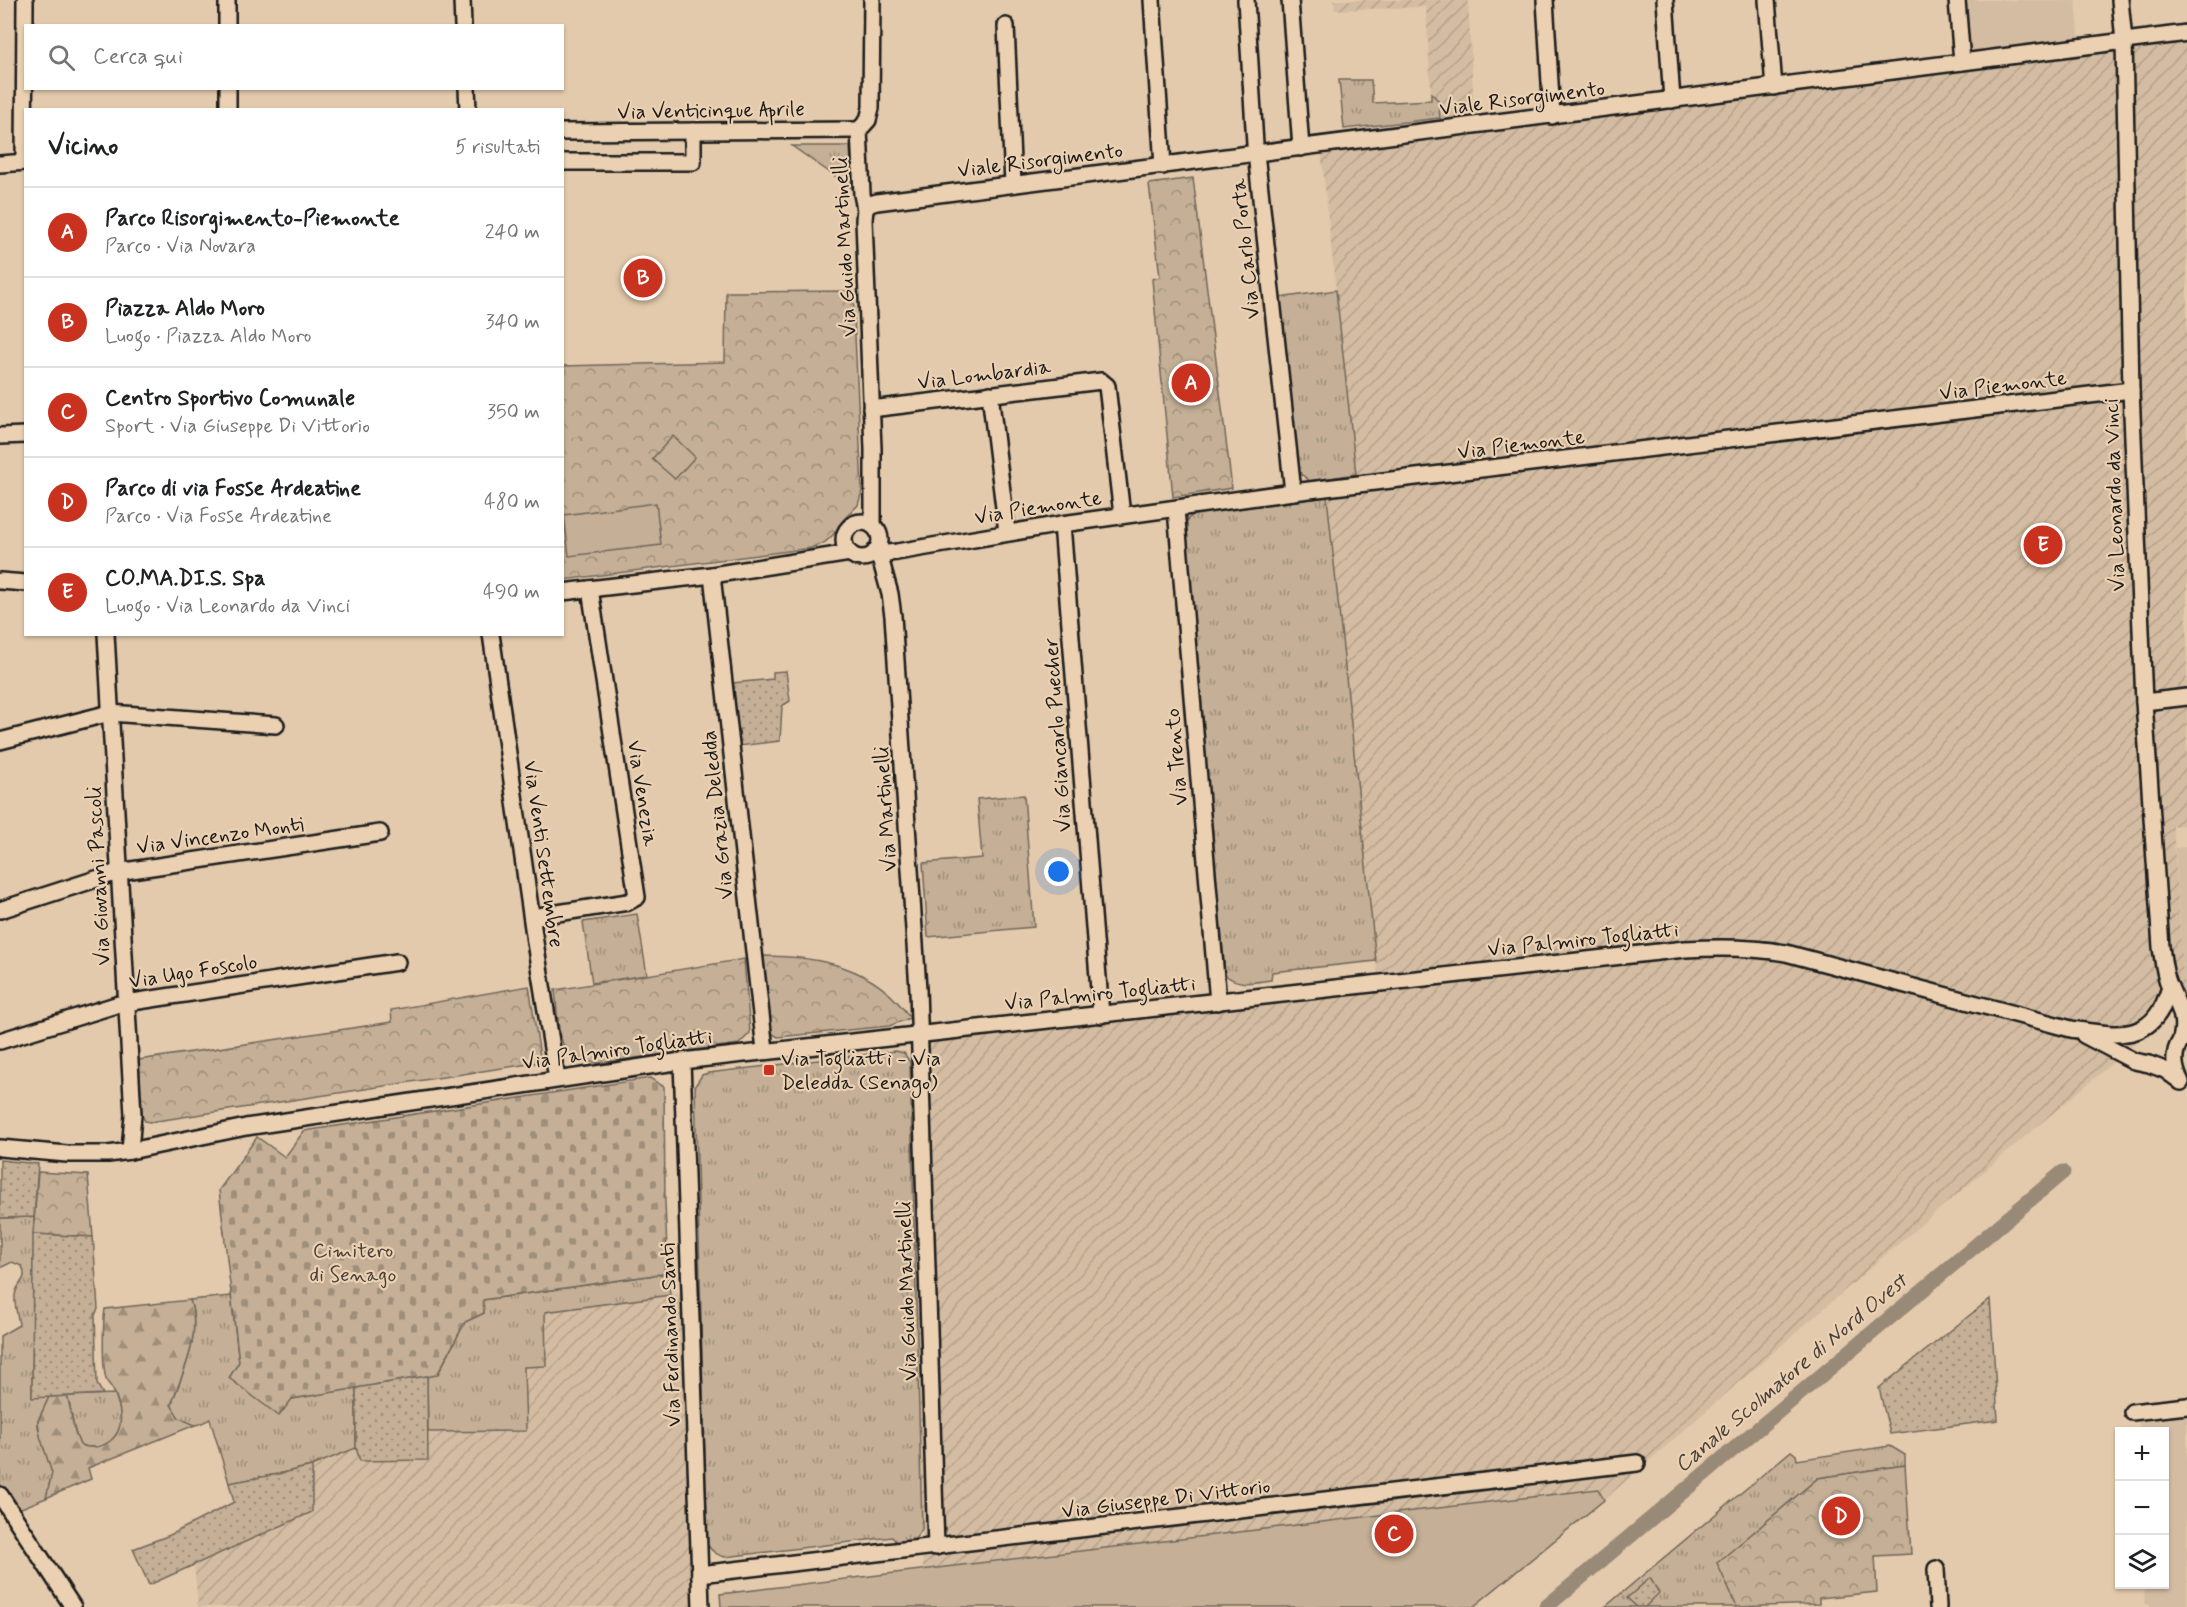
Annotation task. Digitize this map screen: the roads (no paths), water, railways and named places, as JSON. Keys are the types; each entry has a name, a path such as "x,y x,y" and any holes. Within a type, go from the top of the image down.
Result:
{"street":[{"path":"25,0 25,24"},
{"path":"226,0 227,24"},
{"path":"462,0 463,24"},
{"name":"Via Guido Martinelli","path":"872,0 871,108 860,130 873,449 872,495"},
{"path":"1152,0 1163,166"},
{"name":"Via Carlo Porta","path":"1245,0 1256,153 1293,492"},
{"path":"1290,0 1301,148"},
{"path":"1545,0 1552,116"},
{"path":"1665,0 1672,100"},
{"path":"1767,0 1774,87"},
{"path":"1957,0 1962,62"},
{"name":"Via Leonardo da Vinci","path":"2120,0 2124,41 2131,390 2144,702 2161,947 2164,971 2170,987 2183,1007 2184,1028 2175,1070 2184,1085"},
{"path":"1006,26 1013,184"},
{"name":"Viale Risorgimento","path":"865,209 873,202 2187,33"},
{"path":"25,90 25,108"},
{"path":"228,90 228,108"},
{"path":"467,90 468,108"},
{"name":"Via Venticinque Aprile","path":"564,132 860,130"},
{"path":"564,162 693,162 693,131"},
{"path":"0,164 24,162"},
{"name":"Via Lombardia","path":"871,409 1101,381 1107,386 1122,515"},
{"name":"Via Piemonte","path":"863,551 912,548 1122,515 1293,492 2131,390"},
{"path":"990,394 1007,532"},
{"path":"0,436 24,435"},
{"path":"872,495 867,509 846,531 887,582"},
{"path":"564,592 712,575 863,551 880,540 875,528 872,495"},
{"name":"Via Trento","path":"1176,508 1218,1002"},
{"name":"Via Piemonte","path":"857,522 863,522 875,528 886,539 912,548"},
{"name":"Via Giancarlo Puecher","path":"1062,524 1101,1014"},
{"path":"887,582 893,562 912,548"},
{"name":"Via Grazia Deledda","path":"712,575 765,1050"},
{"path":"0,581 24,583"},
{"name":"Via Martinelli","path":"887,582 893,616 918,988 918,1034"},
{"name":"Via Venezia","path":"532,918 628,902 637,897 590,590"},
{"name":"Via Giovanni Pascoli","path":"106,636 132,1115 130,1151"},
{"name":"Via Venti Settembre","path":"491,636 556,1079"},
{"path":"2144,702 2187,697"},
{"path":"0,741 110,713 276,725"},
{"name":"Via Vincenzo Monti","path":"0,910 118,872 380,833"},
{"name":"Via Palmiro Togliatti","path":"0,1148 67,1154 108,1154 246,1127 556,1079 765,1050 1685,949 1731,946 1757,948 1824,962 2071,1029 2120,1034 2135,1032 2148,1026 2157,1017 2170,987"},
{"name":"Via Ugo Foscolo","path":"0,1041 126,1003 397,962"},
{"name":"Via Palmiro Togliatti","path":"2071,1029 2134,1061 2165,1070 2184,1085"},
{"name":"Via Guido Martinelli","path":"918,1034 936,1547"},
{"path":"2149,1064 2164,1058 2181,1041"},
{"name":"Via Ferdinando Santi","path":"682,1061 701,1607"},
{"path":"132,1115 142,1135 155,1144"},
{"path":"2132,1412 2187,1406"},
{"name":"Via Giuseppe Di Vittorio","path":"700,1574 1637,1462"},
{"path":"0,1495 73,1607"},
{"path":"1936,1569 1938,1607"}],"waterway":[{"name":"Canale Scolmatore di Nord Ovest","path":"1546,1607 2063,1172"}],"place":[{"name":"Piazza Aldo Moro","path":"643,278"},
{"name":"Parco Risorgimento-Piemonte","path":"1191,383"},
{"name":"CO.MA.DI.S. Spa","path":"2043,545"},
{"name":"Via Togliatti - Via Deledda (Senago)","path":"769,1070"},
{"name":"Parco di via Fosse Ardeatine","path":"1841,1516"},
{"name":"Centro Sportivo Comunale","path":"1394,1534"}],"park label":[{"name":"Cimitero di Senago","path":"353,1262"}]}
